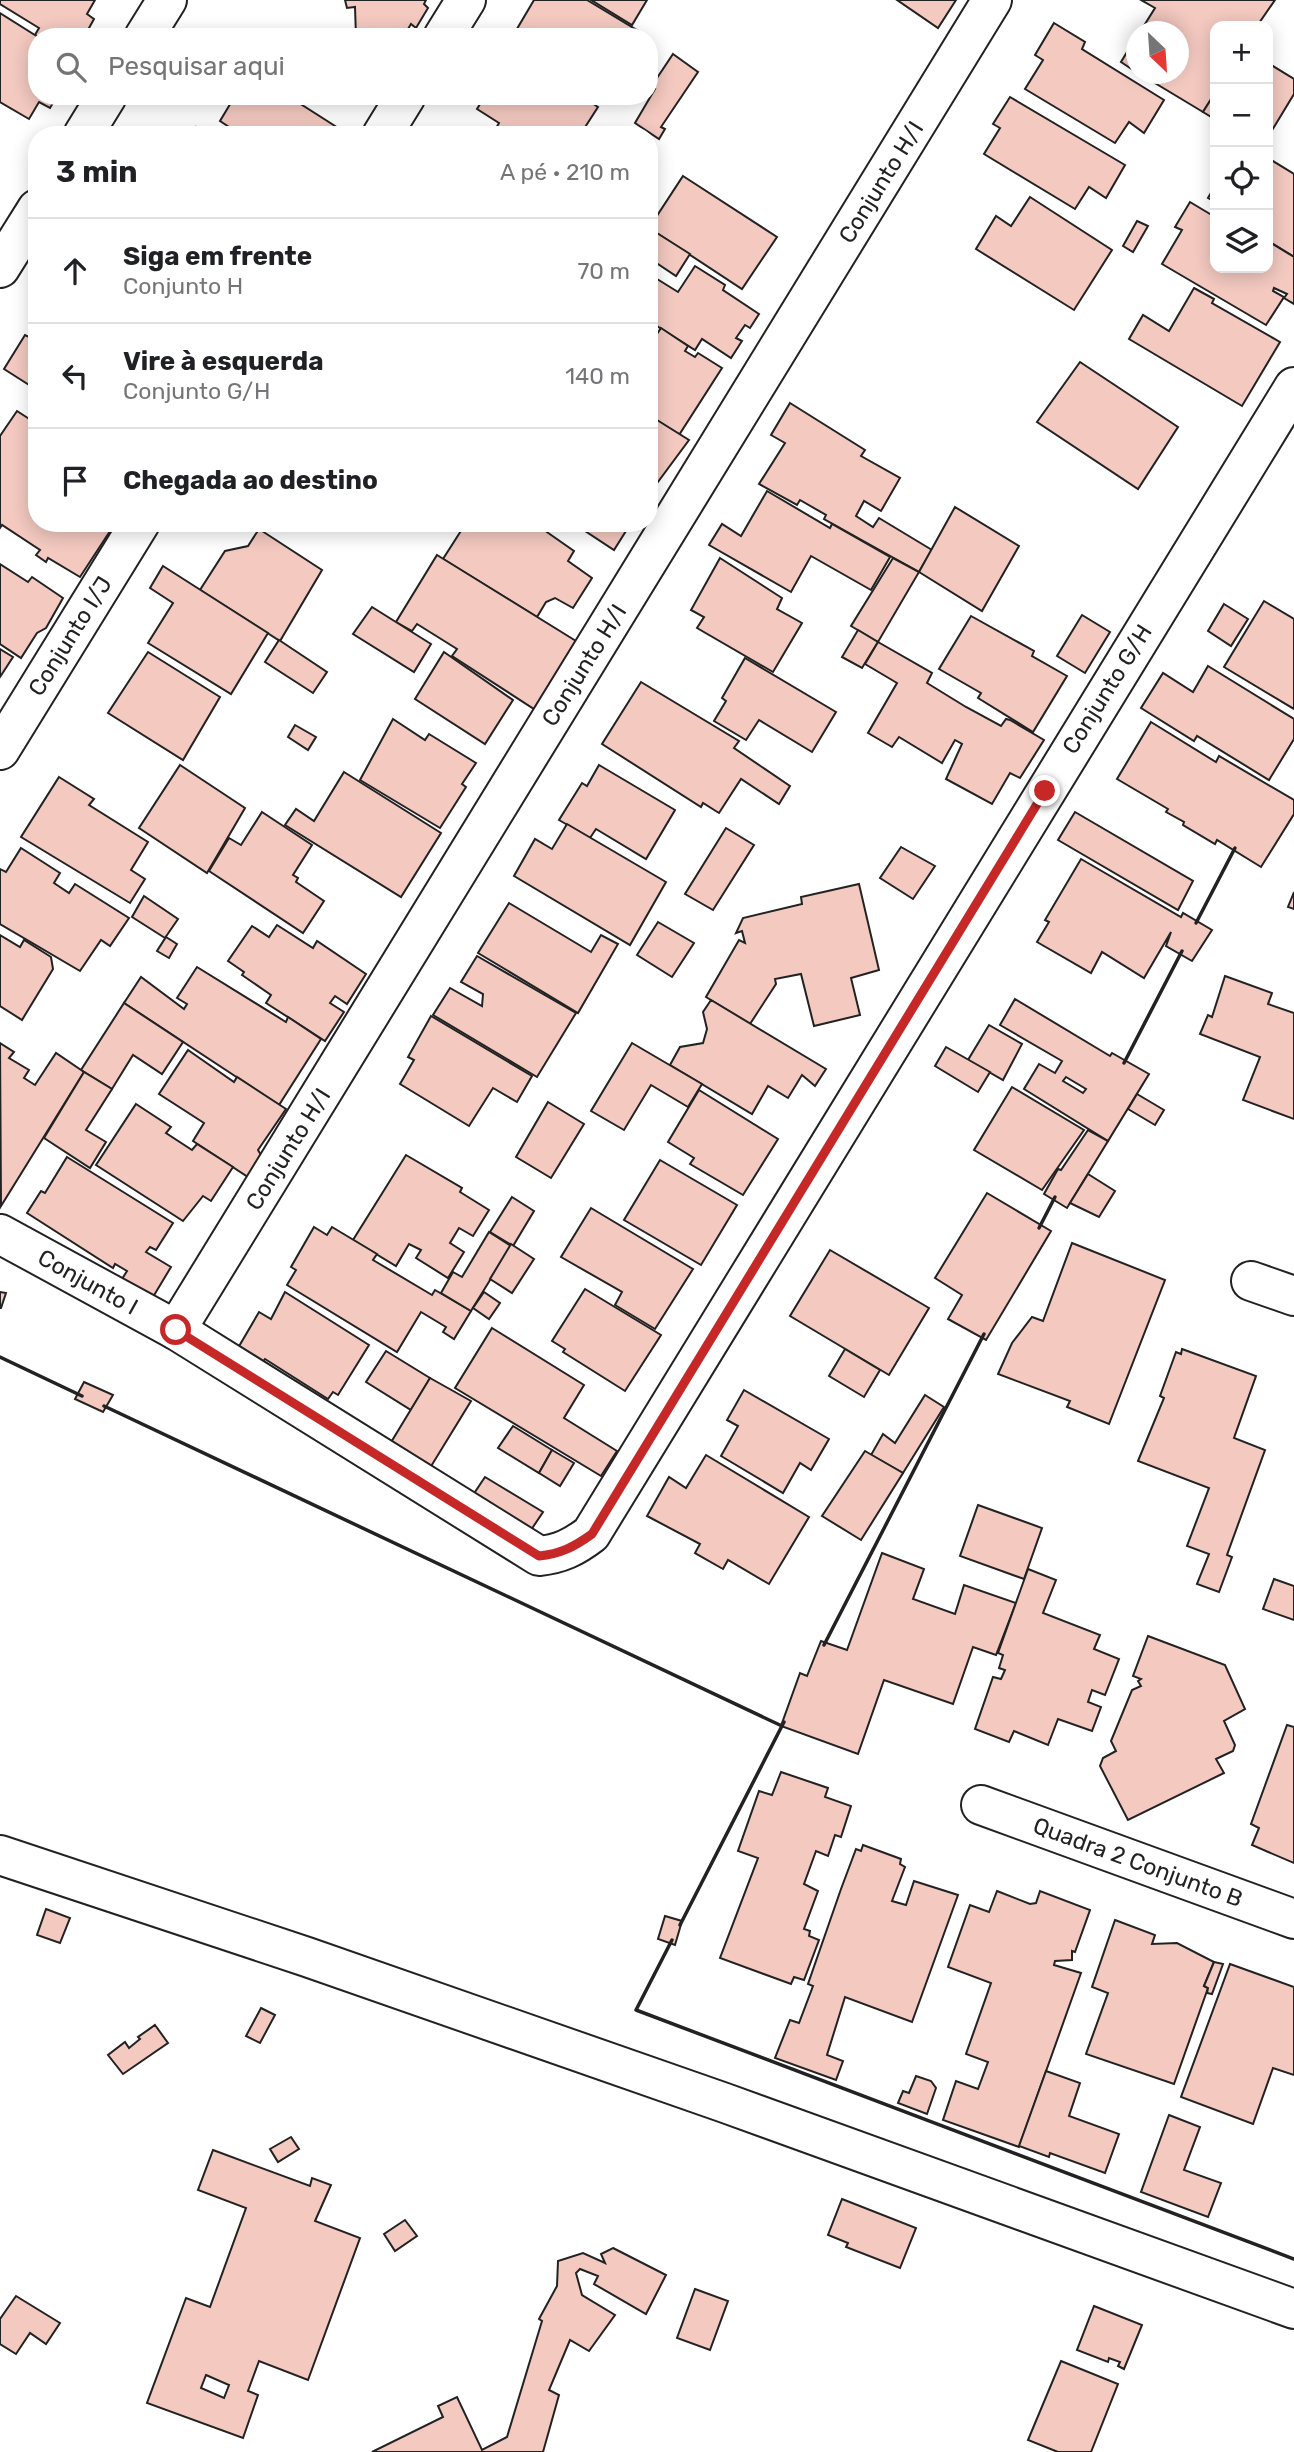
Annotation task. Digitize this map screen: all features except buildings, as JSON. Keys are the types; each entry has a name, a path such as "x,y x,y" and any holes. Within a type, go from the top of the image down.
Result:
{"street":[{"path":"150,28 167,0"},
{"path":"449,28 466,0"},
{"name":"Conjunto H/I","path":"176,1330 992,0"},
{"path":"89,126 101,105"},
{"path":"388,126 400,105"},
{"path":"0,268 28,223"},
{"name":"Conjunto G/H","path":"560,1554 592,1534 1294,387"},
{"name":"Conjunto I/J","path":"0,750 134,532"},
{"name":"Conjunto I","path":"0,1234 176,1330 539,1556 560,1554"},
{"path":"1251,1281 1294,1296"},
{"name":"Quadra 2 Conjunto B","path":"981,1805 1294,1919"},
{"path":"2,1864 307,1957 726,2103 1294,2309"}],"wall":[{"path":"1196,923 1235,848"},
{"path":"1124,1063 1182,951"},
{"path":"1039,1228 1055,1197"},
{"path":"824,1645 984,1334"},
{"path":"0,1357 82,1396"},
{"path":"104,1406 782,1726"},
{"path":"680,1925 784,1722"},
{"path":"672,1940 636,2010 1294,2259"}],"route":[{"path":"176,1330 539,1556 560,1554 577,1545 592,1534 1045,791"}]}
